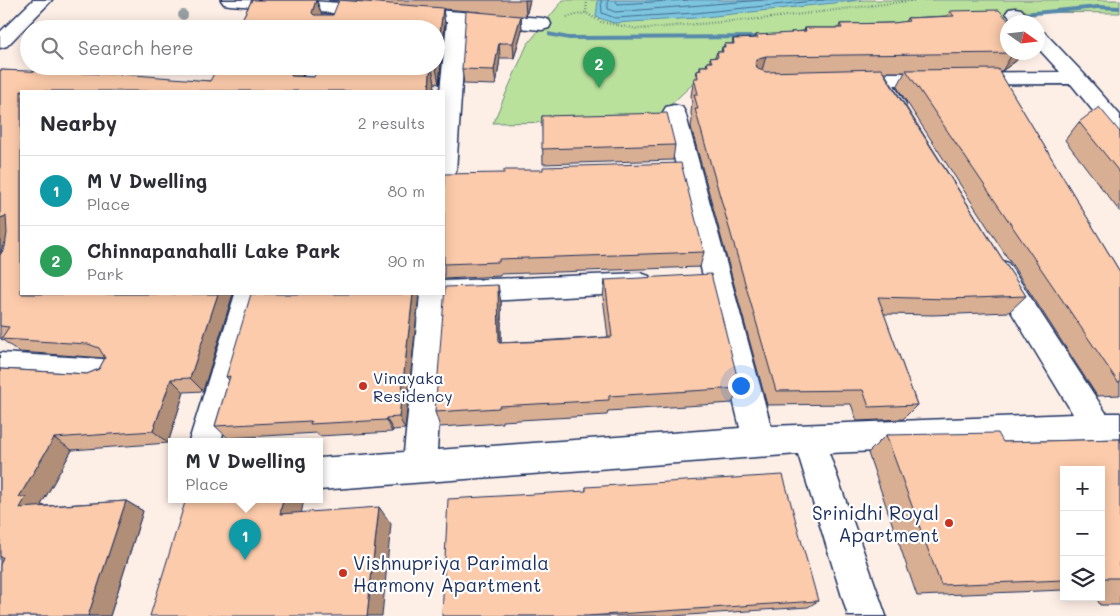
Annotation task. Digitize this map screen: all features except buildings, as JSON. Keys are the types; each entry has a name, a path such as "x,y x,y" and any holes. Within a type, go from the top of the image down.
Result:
{"street":[{"path":"23,20 43,0"},
{"path":"230,0 315,3 332,14 431,7 457,17 505,13 542,24"},
{"path":"450,174 457,17"},
{"path":"0,42 20,22"},
{"path":"1045,44 1120,129"},
{"path":"309,90 314,75"},
{"path":"906,121 870,79 1077,78"},
{"path":"674,112 679,169 717,279 759,441"},
{"path":"989,254 1109,427"},
{"path":"445,292 717,279"},
{"path":"206,438 249,295"},
{"path":"419,467 434,295"},
{"path":"0,366 103,372"},
{"path":"323,474 759,441 1109,427"},
{"path":"809,440 867,616"}],"path":[{"path":"588,0 586,13 601,22 638,29 770,18 916,0"}],"green space":[{"path":"563,0 1120,0 1120,13 1035,12 1000,15 1000,17 725,54 653,121 493,123 527,45"}],"water":[{"path":"598,0 861,0 696,18 614,23 596,17"}],"waterway":[{"path":"1013,15 1098,7 1120,8"},
{"path":"551,34 569,38 770,37"}],"place":[{"name":"Chinnapanahalli Lake Park","path":"599,88"},
{"name":"Vinayaka Residency","path":"363,386"},
{"name":"Srinidhi Royal Apartment","path":"949,523"},
{"name":"M V Dwelling","path":"245,560"},
{"name":"Vishnupriya Parimala Harmony Apartment","path":"343,573"}]}
